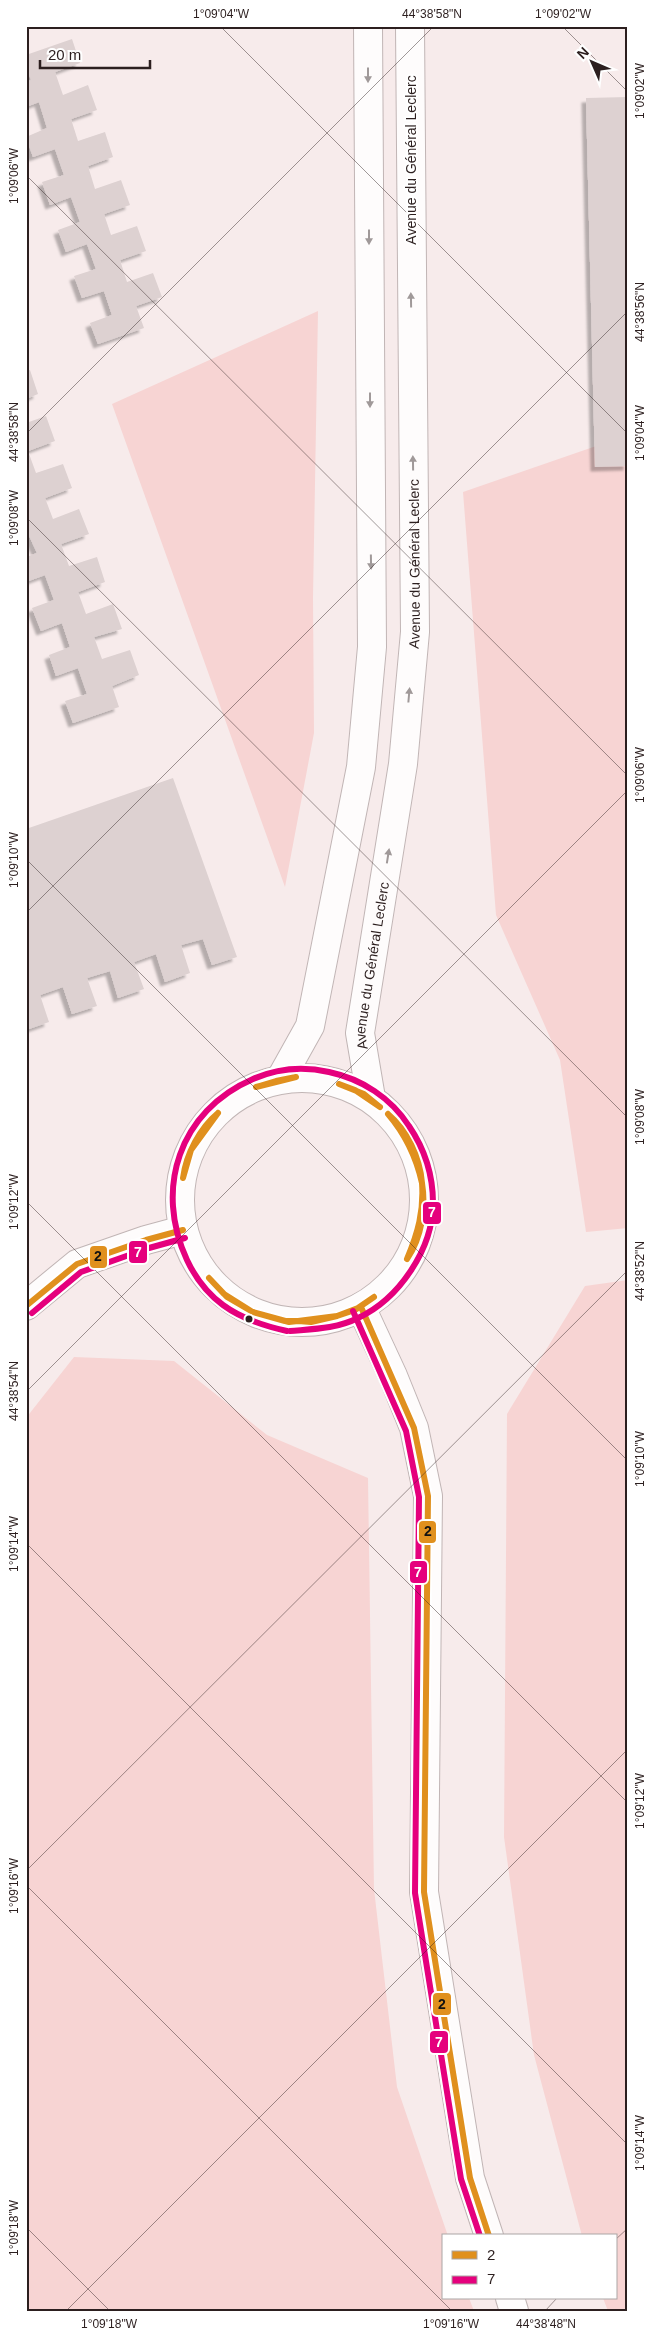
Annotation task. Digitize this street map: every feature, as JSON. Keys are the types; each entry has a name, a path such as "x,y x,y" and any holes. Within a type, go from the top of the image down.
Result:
{"main road":[{"path":"281,1078 310,1026 361,767 372,656 368,26"},
{"name":"Avenue du Général Leclerc","path":"371,1098 360,1033 403,764 415,632 410,26"},
{"path":"313,1077 343,1084 371,1098 401,1127 420,1164 425,1205 416,1245 394,1281 362,1307 326,1320 289,1322 253,1313 222,1293 198,1265 183,1230 179,1197 184,1163 199,1133 221,1108 228,1103 249,1089 281,1078 313,1077"},
{"path":"26,1306 77,1264 146,1240 183,1230"},
{"path":"362,1307 414,1428 428,1496 424,1892 470,2178 488,2234"}],"shaded area":[{"path":"318,311 313,598 314,733 285,887 112,404"},
{"path":"628,435 628,1228 586,1232 560,1060 496,915 463,492"},
{"path":"628,1280 628,2311 608,2311 604,2300 616,2300 616,2234 581,2234 534,2055 504,1837 507,1414 585,1286"},
{"path":"74,1357 174,1361 267,1435 368,1478 374,1889 397,2087 447,2234 442,2234 442,2300 470,2300 474,2311 26,2311 26,1418"}],"building":[{"path":"72,39 80,63 55,72 63,95 88,85 97,110 71,119 78,141 105,132 113,157 88,166 95,189 121,180 130,205 104,214 111,235 137,226 146,251 120,260 127,282 153,273 162,297 136,306 144,328 98,344 90,323 112,315 104,291 82,298 74,276 96,269 87,244 66,252 58,230 80,222 71,197 50,205 42,182 64,175 55,149 33,157 26,137 47,128 39,102 26,107 26,82 31,80 26,67 26,55"},
{"path":"628,97 628,466 595,467 586,98"},
{"path":"30,370 38,394 26,399 26,371"},
{"path":"46,416 55,441 28,451 36,473 63,464 72,488 45,498 53,519 79,509 89,534 61,544 69,566 97,557 105,582 78,592 86,614 113,604 122,629 94,637 102,659 130,650 139,675 112,686 119,707 73,723 65,701 87,694 78,668 56,676 49,655 70,647 62,623 41,631 32,608 54,600 45,575 26,582 26,557 37,553 26,529 26,423"},
{"path":"173,778 237,957 212,965 203,939 181,945 190,973 165,982 156,954 134,962 144,989 118,998 110,971 87,978 97,1006 72,1014 63,987 40,995 49,1022 26,1030 26,829"}],"transit line":[{"name":"7","path":"287,1331 262,1324 230,1310 217,1301 202,1285 187,1260 177,1233 173,1206 174,1180 180,1155 191,1132 207,1111 228,1093 253,1079 272,1072 310,1069 353,1079 375,1091 394,1107 409,1126 427,1162 433,1203 427,1238 420,1255 411,1271 387,1298 373,1309 350,1322 324,1328 290,1331"},
{"name":"2","path":"256,1087 296,1077"},
{"name":"2","path":"256,1087 296,1077"},
{"name":"2","path":"339,1084 364,1094 380,1107"},
{"name":"2","path":"339,1084 355,1090 380,1107"},
{"name":"2","path":"183,1178 187,1160 195,1142 205,1126 218,1113"},
{"name":"2","path":"183,1178 191,1150 218,1113"},
{"name":"2","path":"388,1114 407,1136 419,1164 422,1183"},
{"name":"2","path":"388,1114 410,1146 422,1183"},
{"name":"2","path":"407,1259 419,1222 422,1203 422,1183"},
{"name":"2","path":"407,1259 416,1241 422,1222 422,1183"},
{"name":"2","path":"26,1306 77,1264 146,1240 183,1230"},
{"name":"7","path":"32,1313 81,1272 149,1248 185,1238"},
{"name":"2","path":"209,1278 224,1294 251,1311"},
{"name":"2","path":"209,1278 227,1297 251,1311"},
{"name":"2","path":"337,1316 358,1308 374,1297"},
{"name":"2","path":"337,1316 355,1310 374,1297"},
{"name":"2","path":"361,1307 414,1428 428,1496 424,1892 470,2178 488,2234"},
{"name":"7","path":"353,1311 406,1431 419,1497 415,1893 461,2179 479,2234"},
{"name":"2","path":"253,1312 285,1321 298,1321"},
{"name":"2","path":"253,1312 289,1322 298,1321"},
{"name":"2","path":"298,1321 311,1322 337,1316"},
{"name":"2","path":"298,1321 337,1316"}]}
